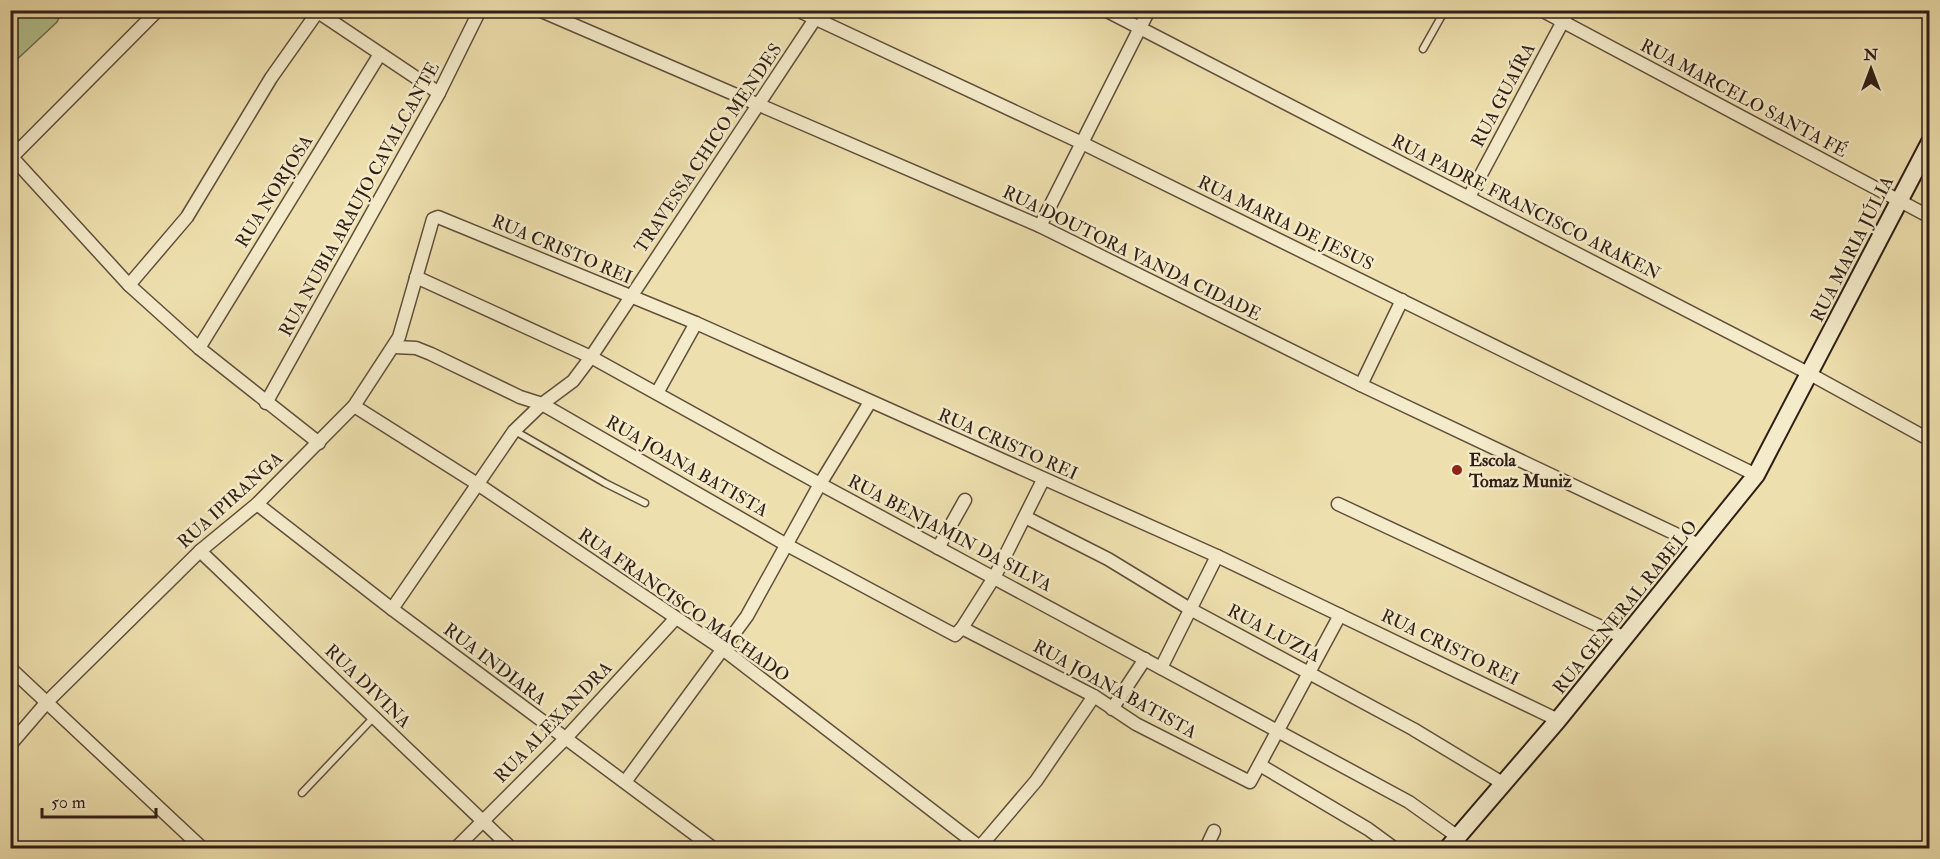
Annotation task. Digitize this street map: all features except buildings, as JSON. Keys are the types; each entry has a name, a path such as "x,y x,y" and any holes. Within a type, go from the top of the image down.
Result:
{"street":[{"path":"158,10 11,156 129,285 199,348 319,443"},
{"name":"RUA NUBIA ARAUJO CAVALCANTE","path":"266,403 439,93 480,10"},
{"name":"RUA DOUTORA VANDA CIDADE","path":"539,10 1040,226 1361,385 1701,546"},
{"name":"RUA MARIA DE JESUS","path":"796,10 1082,143 1756,475"},
{"name":"RUA PADRE FRANCISCO ARAKEN","path":"1105,10 1810,374 1929,440"},
{"path":"1040,226 1149,10"},
{"name":"RUA MARCELO SANTA FÉ","path":"1541,10 1566,16 1929,217"},
{"path":"129,285 187,217 271,78 319,11 439,93"},
{"name":"RUA GUAÍRA","path":"1469,197 1566,16"},
{"name":"TRAVESSA CHICO MENDES","path":"392,609 514,431 542,404 573,381 591,357 815,19"},
{"name":"RUA NORJOSA","path":"199,348 380,54"},
{"name":"RUA MARIA JÚLIA","path":"1810,374 1929,142"},
{"name":"RUA CRISTO REI","path":"436,217 696,323 1217,556 1558,720"},
{"name":"RUA IPIRANGA","path":"10,745 47,702 200,551 257,504 354,406 395,347 407,315 416,277 436,217"},
{"name":"RUA BENJAMIN DA SILVA","path":"416,277 591,357 820,484 995,576 1410,802 1453,843"},
{"path":"1361,385 1402,300"},
{"path":"657,393 696,323"},
{"name":"RUA JOANA BATISTA","path":"395,347 416,348 520,397 542,404 785,544 1094,696 1112,710 1250,782 1260,765"},
{"name":"RUA GENERAL RABELO","path":"1453,843 1558,720 1701,546 1756,475 1810,374"},
{"path":"625,782 747,616 785,544 870,402"},
{"name":"RUA FRANCISCO MACHADO","path":"354,406 479,485 724,650 980,848"},
{"path":"958,631 995,576 1043,480"},
{"path":"938,548 965,500"},
{"name":"RUA INDIARA","path":"257,504 392,609 713,849"},
{"path":"1338,504 1625,638"},
{"name":"RUA LUZIA","path":"1024,518 1108,559 1190,609 1309,671 1413,729 1504,784"},
{"name":"RUA DIVINA","path":"200,551 511,849"},
{"path":"1161,668 1217,556"},
{"path":"1340,615 1260,765 1368,829 1394,849"},
{"name":"RUA ALEXANDRA","path":"456,849 565,739 675,619"},
{"path":"1112,710 1145,659"},
{"path":"10,668 202,849"},
{"path":"980,848 1036,781 1094,696"},
{"path":"1206,849 1214,831"}],"lane":[{"path":"1423,49 1445,10"},
{"path":"514,431 645,503"},
{"path":"302,793 374,717"}],"green space":[{"path":"11,10 62,11 57,22 11,65"}],"place":[{"name":"Escola Tomaz Muniz","path":"1457,470"}]}
